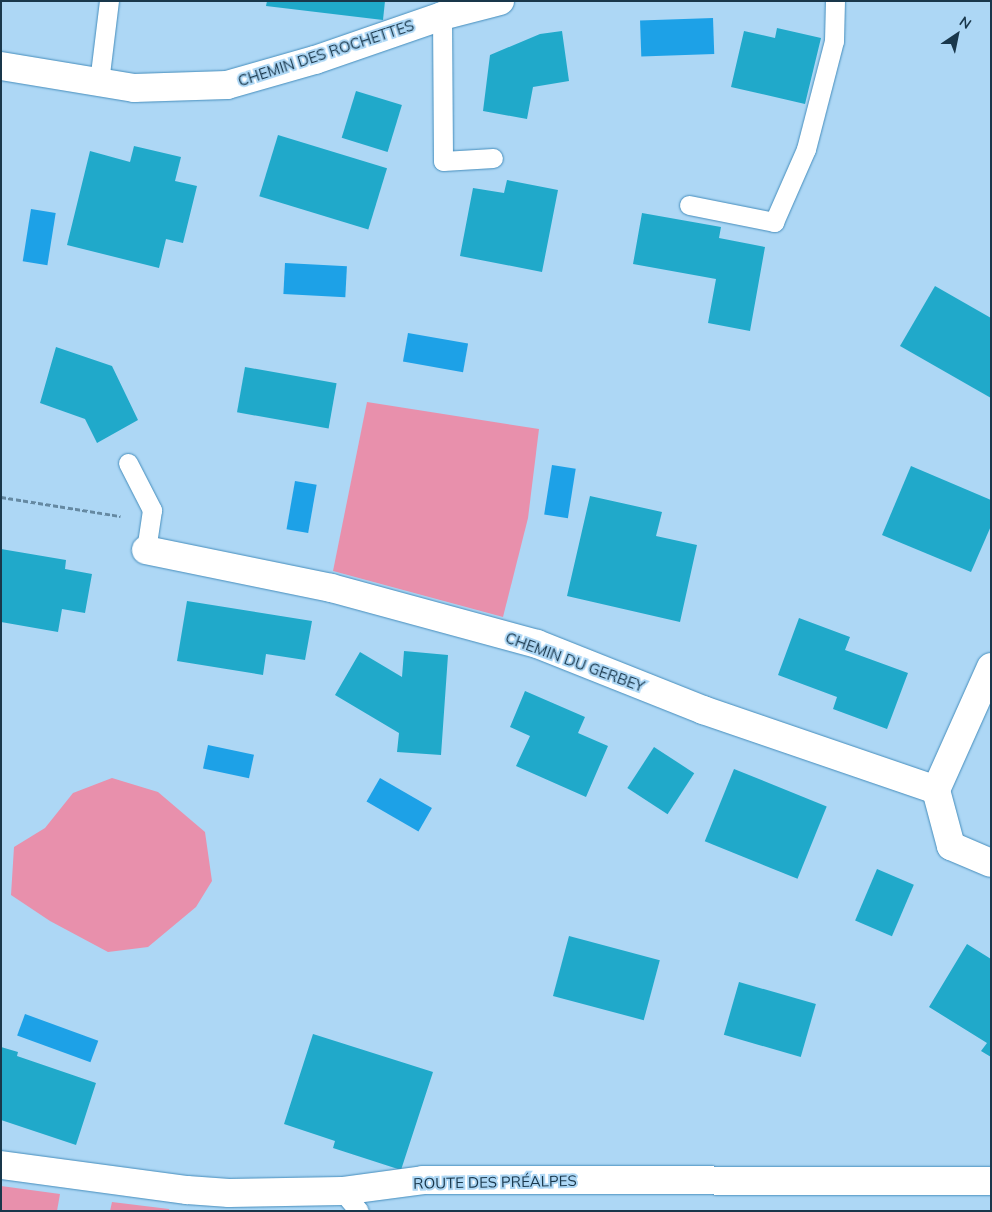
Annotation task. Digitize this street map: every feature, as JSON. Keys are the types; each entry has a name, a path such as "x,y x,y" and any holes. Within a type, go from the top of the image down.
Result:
{"street":[{"name":"CHEMIN DES ROCHETTES","path":"1,66 134,88 227,85 315,60 442,16 500,1"},
{"name":"CHEMIN DU GERBEY","path":"146,550 331,588 537,644 703,710 936,790"},
{"path":"991,667 936,790 951,846 991,864"},
{"name":"ROUTE DES PRÉALPES","path":"1,1164 187,1190 350,1201 423,1180 991,1181"}],"lane":[{"path":"99,82 109,1"},
{"path":"689,205 774,222 806,149 834,41 835,1"},
{"path":"442,16 443,162 493,158"},
{"path":"128,463 152,510 146,550"}],"path":[{"path":"1,497 150,521"}],"shaded area":[{"path":"367,402 539,429 528,518 503,617 333,571"},
{"path":"112,778 158,792 205,832 212,881 196,907 148,947 108,952 50,921 11,895 14,847 45,828 73,793"},
{"path":"1,1186 60,1194 57,1211 1,1211"},
{"path":"112,1202 169,1209 170,1211 110,1211"}],"water":[{"path":"713,18 714,54 641,57 640,21"},
{"path":"31,209 56,213 47,265 23,261"},
{"path":"285,263 347,266 345,297 283,294"},
{"path":"408,333 468,344 463,372 403,362"},
{"path":"552,465 576,469 568,518 544,514"},
{"path":"295,481 317,485 308,533 286,529"},
{"path":"208,745 254,755 249,778 203,768"},
{"path":"380,778 432,808 418,831 366,801"},
{"path":"25,1014 98,1041 90,1062 17,1036"}],"building":[{"path":"267,1 385,1 383,20 266,6"},
{"path":"777,28 821,38 805,104 731,87 744,31 775,38"},
{"path":"562,31 569,81 533,87 527,119 483,111 490,55 540,34"},
{"path":"356,91 402,105 388,152 342,138"},
{"path":"278,135 387,168 368,230 259,196"},
{"path":"134,146 181,157 175,181 197,186 183,243 166,239 159,268 67,245 90,151 130,162"},
{"path":"507,180 558,190 542,272 460,256 473,188 504,193"},
{"path":"642,213 721,227 719,238 765,247 750,331 708,323 716,279 633,264"},
{"path":"935,286 991,318 991,398 900,346"},
{"path":"56,347 112,366 138,420 97,443 85,419 40,403"},
{"path":"245,367 337,383 329,428 237,412"},
{"path":"911,466 991,500 991,526 971,572 882,535"},
{"path":"590,496 662,512 656,536 697,545 680,622 567,596"},
{"path":"1,549 66,560 65,569 92,574 85,613 62,609 58,632 1,622"},
{"path":"187,601 312,621 305,660 266,654 263,675 177,661"},
{"path":"799,618 850,637 845,650 908,673 887,729 833,709 837,697 778,675"},
{"path":"404,651 448,655 441,755 397,752 399,733 335,695 360,652 402,677"},
{"path":"525,691 585,717 578,733 608,746 586,797 516,766 530,736 510,727"},
{"path":"654,747 694,773 668,814 627,788"},
{"path":"734,769 827,806 797,879 705,841"},
{"path":"877,869 914,885 892,936 855,921"},
{"path":"569,936 660,960 644,1020 553,996"},
{"path":"967,944 991,959 991,1057 981,1051 987,1043 929,1007"},
{"path":"739,982 816,1004 801,1057 724,1035"},
{"path":"313,1034 433,1072 401,1170 333,1148 335,1141 284,1124"},
{"path":"1,1047 18,1052 17,1056 96,1083 76,1145 1,1120"}]}
